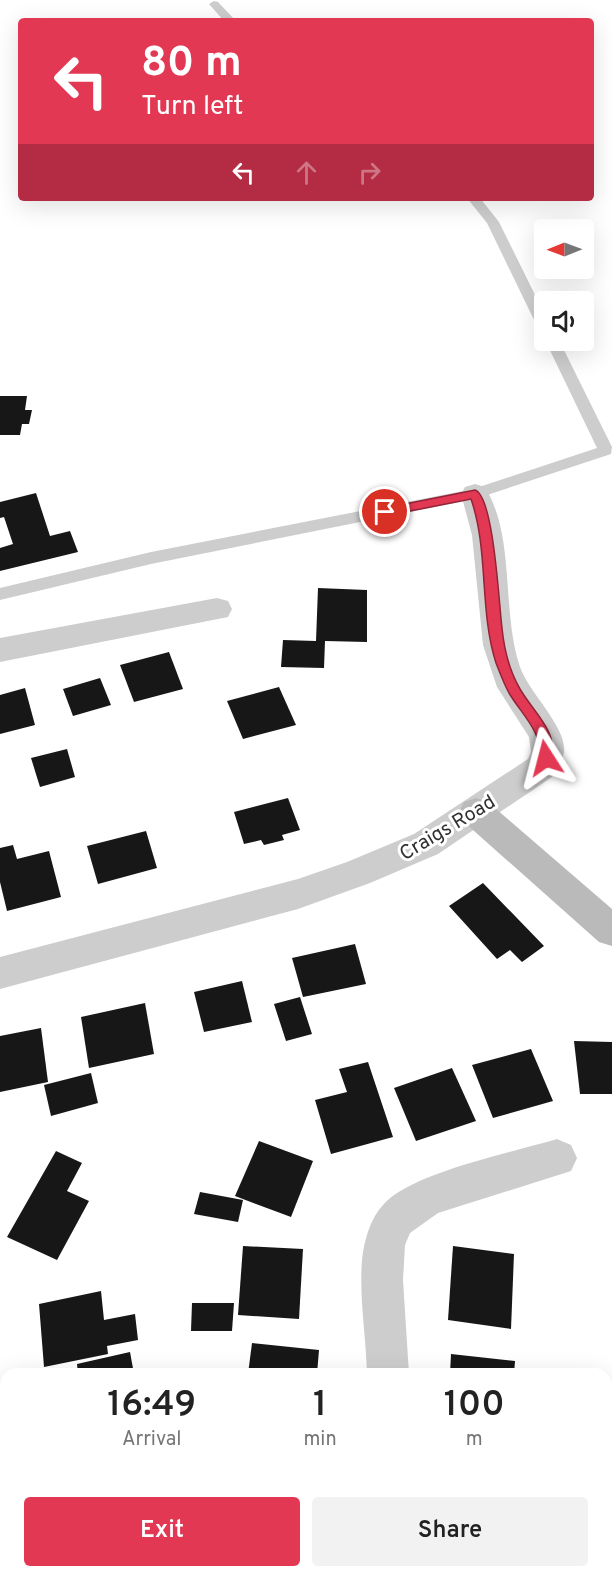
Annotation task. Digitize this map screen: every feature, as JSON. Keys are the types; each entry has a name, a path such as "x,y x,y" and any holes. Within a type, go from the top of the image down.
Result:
{"street":[{"name":"Craigs Road","path":"0,973 298,894 348,877 426,844 535,772 544,763 548,753 544,733 514,690 502,662 496,636 484,519 475,494"},
{"path":"0,650 217,609"},
{"path":"476,812 612,931"},
{"path":"388,1368 382,1268 389,1231 399,1216 414,1204 430,1196 557,1158"}],"lane":[{"path":"213,4 227,18"},
{"path":"476,201 493,222 534,306"},
{"path":"0,594 151,558 475,494 606,450 557,351"}],"building":[{"path":"0,396 27,396 25,410 32,410 29,424 22,424 20,435 0,435"},
{"path":"36,493 50,536 70,531 78,552 0,571 0,548 13,544 4,517 0,518 0,502"},
{"path":"318,588 367,590 367,642 325,641 324,668 281,667 283,640 316,641"},
{"path":"169,652 183,689 134,702 120,665"},
{"path":"100,678 111,705 73,716 63,689"},
{"path":"279,687 296,725 243,739 227,701"},
{"path":"25,688 35,725 0,734 0,695"},
{"path":"67,749 75,777 40,787 31,758"},
{"path":"288,798 300,830 282,835 284,840 264,845 261,840 244,844 234,812"},
{"path":"146,831 157,868 98,884 87,846"},
{"path":"13,845 17,859 49,851 61,897 7,911 0,882 0,848"},
{"path":"483,883 544,946 522,962 510,950 497,959 449,906"},
{"path":"355,944 366,984 303,997 292,958"},
{"path":"242,981 252,1022 204,1032 194,992"},
{"path":"300,997 312,1034 286,1041 274,1004"},
{"path":"145,1003 154,1054 89,1068 81,1017"},
{"path":"41,1028 48,1082 0,1092 0,1036"},
{"path":"574,1041 612,1042 612,1094 580,1094"},
{"path":"531,1049 553,1101 493,1118 472,1065"},
{"path":"368,1062 393,1137 331,1154 315,1100 347,1092 339,1069"},
{"path":"452,1068 476,1121 416,1141 394,1088"},
{"path":"91,1073 98,1103 51,1116 44,1085"},
{"path":"259,1141 313,1161 291,1217 235,1196"},
{"path":"56,1151 82,1163 67,1191 89,1201 57,1260 7,1237"},
{"path":"200,1192 243,1200 238,1222 194,1214"},
{"path":"243,1246 303,1249 299,1319 238,1315"},
{"path":"453,1246 514,1254 511,1329 448,1320"},
{"path":"101,1291 104,1320 135,1314 138,1340 107,1346 108,1354 44,1367 39,1304"},
{"path":"192,1303 234,1303 232,1331 191,1331"},
{"path":"252,1343 319,1350 318,1368 249,1368"},
{"path":"130,1352 133,1368 77,1368 77,1364"},
{"path":"451,1354 515,1361 514,1368 450,1368"}],"route":[{"path":"385,512 475,494 484,519 496,636 502,662 514,690 544,733 548,753 546,758"}]}
